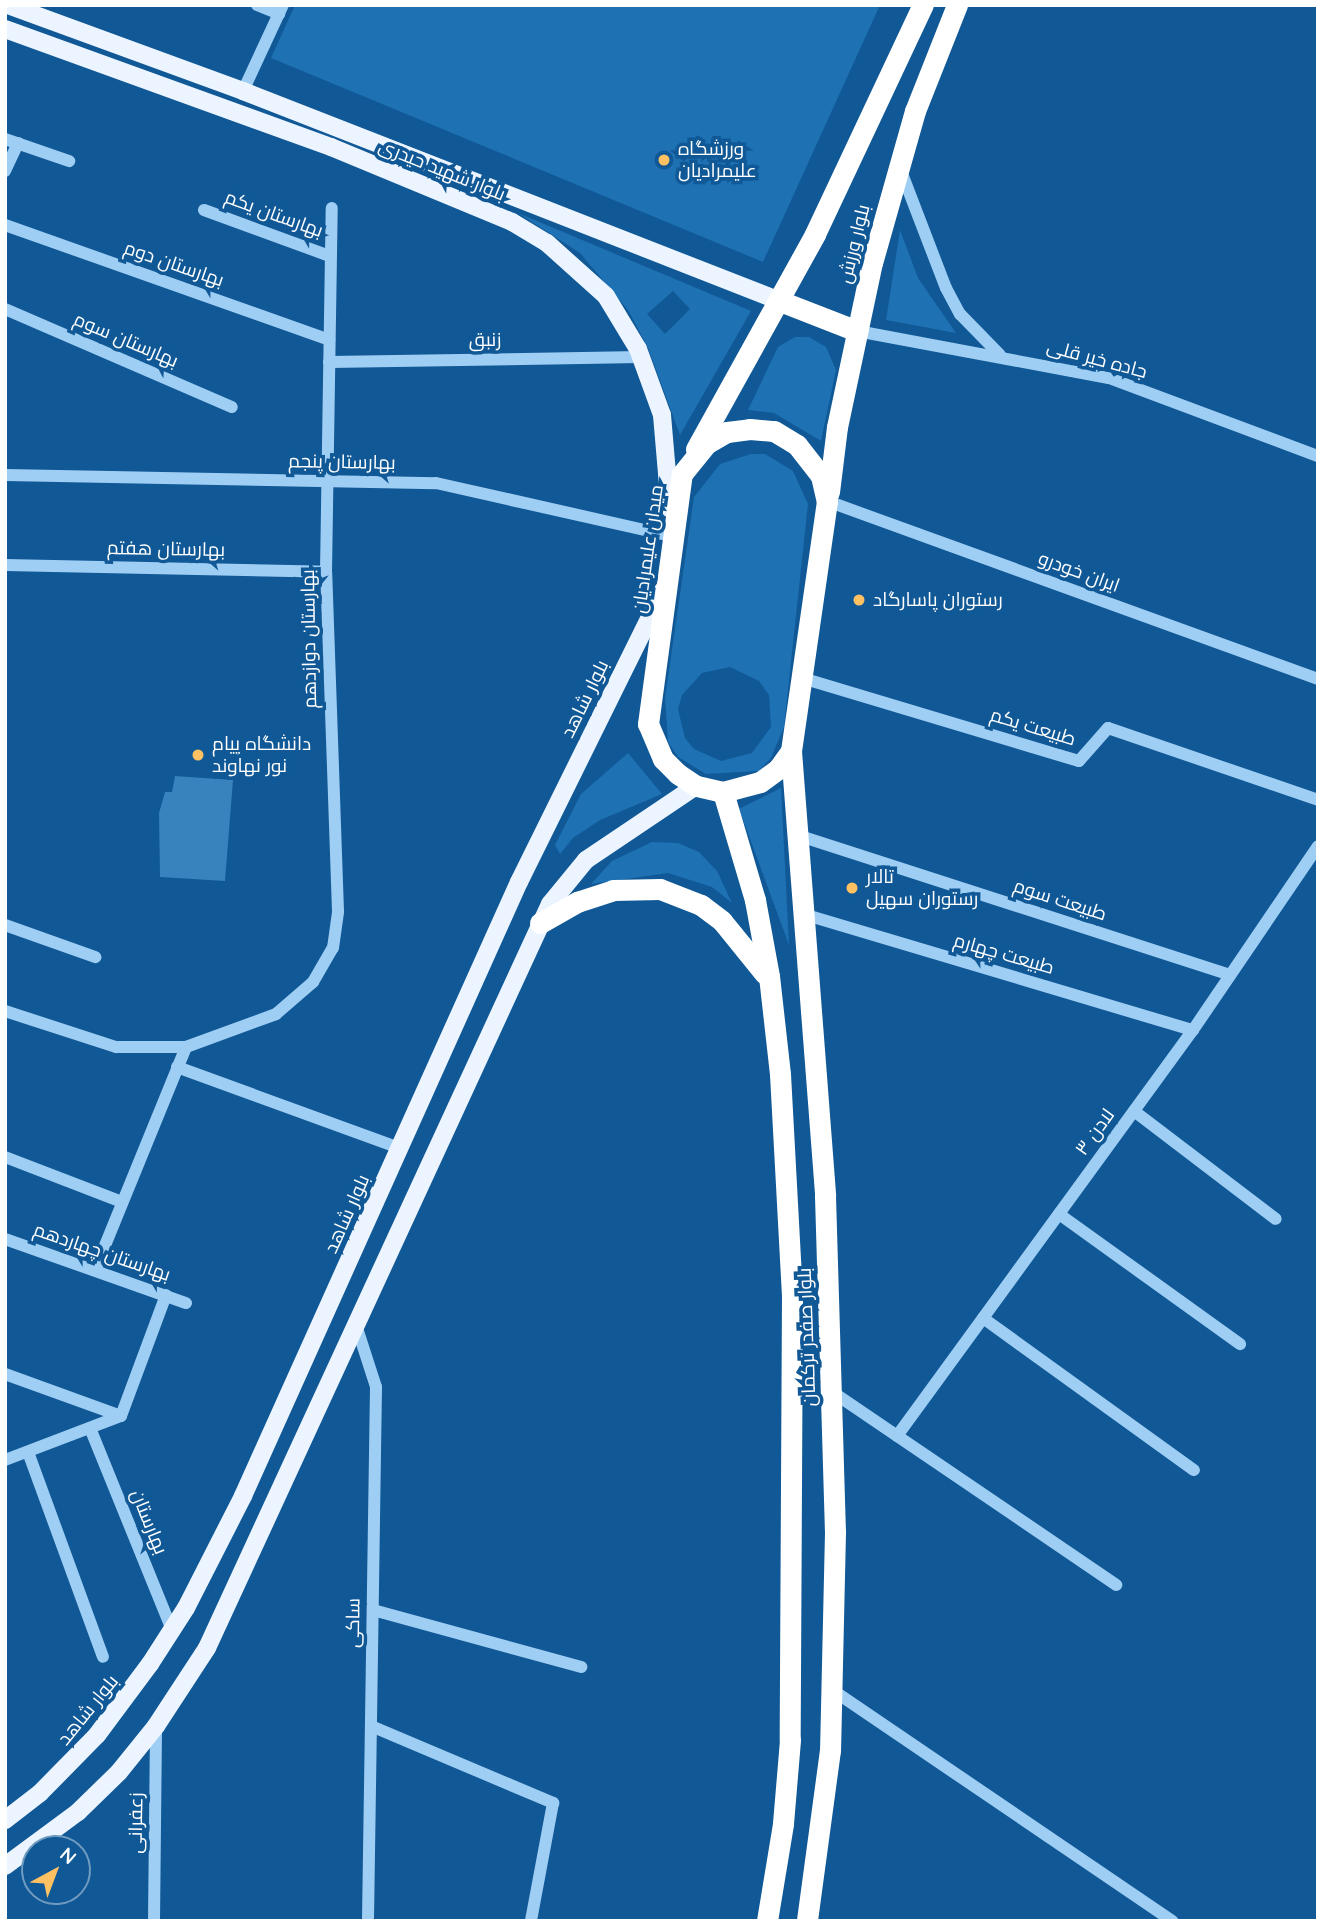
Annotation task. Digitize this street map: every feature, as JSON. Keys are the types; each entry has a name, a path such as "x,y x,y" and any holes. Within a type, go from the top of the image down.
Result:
{"highway":[{"name":"بلوار ورزش","path":"689,461 780,301 849,167 923,5"},
{"name":"بلوار ورزش","path":"827,501 857,331 898,165 957,5"},
{"path":"780,301 857,331"},
{"path":"689,461 727,432 774,431 797,445 813,462 827,501 791,751"},
{"name":"میدان علیمرادیان","path":"689,461 682,474 671,536 648,724 663,759 696,786 723,792 760,782 778,769 791,751"},
{"name":"بلوار صفدر ترکمان","path":"791,751 824,1196 835,1532 825,1797 807,1921"},
{"name":"بلوار صفدر ترکمان","path":"723,792 755,900 769,980 789,1200 794,1563 787,1786 767,1921"},
{"path":"540,923 577,902 613,890 639,887 674,892 722,921 769,980"}],"main road":[{"name":"بلوار شهید حیدری","path":"8,5 243,91 780,301"},
{"name":"بلوار شهید حیدری","path":"5,29 237,113 512,222 547,243 606,296 641,357 662,415 671,536"},
{"path":"237,113 243,91"},
{"name":"بلوار شاهد","path":"5,1820 56,1778 120,1706 172,1630 243,1496 519,882 666,583"},
{"path":"5,1866 93,1798 156,1726 229,1608 540,923 566,879 586,860 696,786"},
{"path":"5,1810 56,1778"}],"street":[{"path":"243,91 281,10 257,5"},
{"path":"5,171 11,141 69,161"},
{"path":"898,165 946,288 960,314 1001,355"},
{"name":"بهارستان دوازدهم","path":"5,1011 116,1047 186,1047 276,1014 313,982 333,948 338,911 326,572 332,208"},
{"name":"بهارستان یکم","path":"204,210 330,256"},
{"name":"بهارستان دوم","path":"5,225 329,340"},
{"name":"بهارستان سوم","path":"5,309 232,407"},
{"name":"جاده خیر قلی","path":"857,331 1001,355 1108,378 1318,456"},
{"name":"زنبق","path":"329,362 641,357"},
{"name":"بهارستان پنجم","path":"5,475 436,483 671,536"},
{"name":"ایران خودرو","path":"827,501 1318,680"},
{"name":"بهارستان هفتم","path":"5,565 326,572"},
{"name":"طبیعت یکم","path":"802,678 1079,761 1108,728 1318,800"},
{"name":"طبیعت سوم","path":"797,835 1230,975"},
{"name":"لادن ۳","path":"898,1436 1193,1030 1318,846"},
{"name":"طبیعت چهارم","path":"803,914 1193,1030"},
{"path":"5,926 95,957"},
{"path":"95,1270 186,1047"},
{"path":"177,1067 400,1148"},
{"path":"1134,1111 1276,1219"},
{"path":"5,1157 122,1202"},
{"path":"1059,1214 1240,1344"},
{"name":"بهارستان چهاردهم","path":"5,1238 186,1303"},
{"path":"121,1416 166,1295"},
{"path":"983,1318 1194,1470"},
{"name":"ساکی","path":"357,1328 376,1387 368,1921"},
{"path":"5,1374 121,1416"},
{"path":"831,1391 1116,1585"},
{"path":"5,1460 121,1416"},
{"name":"بهارستان","path":"90,1427 172,1630"},
{"path":"28,1452 103,1657"},
{"path":"373,1610 581,1667"},
{"path":"831,1689 1173,1921"},
{"name":"زعفرانی","path":"154,1921 156,1726"},
{"path":"371,1726 553,1802 531,1921"}],"shaded area":[{"name":"ورزشگاه علیمرادیان","path":"295,5 880,5 763,262 271,58"},
{"path":"518,213 751,311 680,435 648,348 628,310 580,253","holes":["673,291 690,309 665,334 647,314"]},
{"path":"900,230 918,278 956,333 886,320"},
{"path":"795,337 809,337 826,347 836,370 821,441 774,413 748,410 778,347"},
{"path":"751,454 765,454 793,471 808,504 784,727 771,758 759,771 706,774 678,757 668,742 665,698 694,497 720,464","holes":["730,667 759,681 769,695 771,727 752,753 721,761 694,749 685,738 678,709 682,695 702,673"]},
{"path":"628,753 662,794 600,820 573,838 560,854 555,845 581,794"},
{"path":"781,788 789,945 739,809"},
{"path":"652,842 678,843 699,852 717,871 732,903 712,887 668,873 591,884 612,861"}],"building":[{"name":"دانشگاه پیام نور نهاوند","path":"175,776 233,780 225,881 160,877 159,813 165,792 172,792"}],"place":[{"name":"ورزشگاه علیمرادیان","path":"664,160"},
{"name":"رستوران پاسارگاد","path":"859,600"},
{"name":"دانشگاه پیام نور نهاوند","path":"198,755"},
{"name":"تالار رستوران سهیل","path":"852,888"}]}
